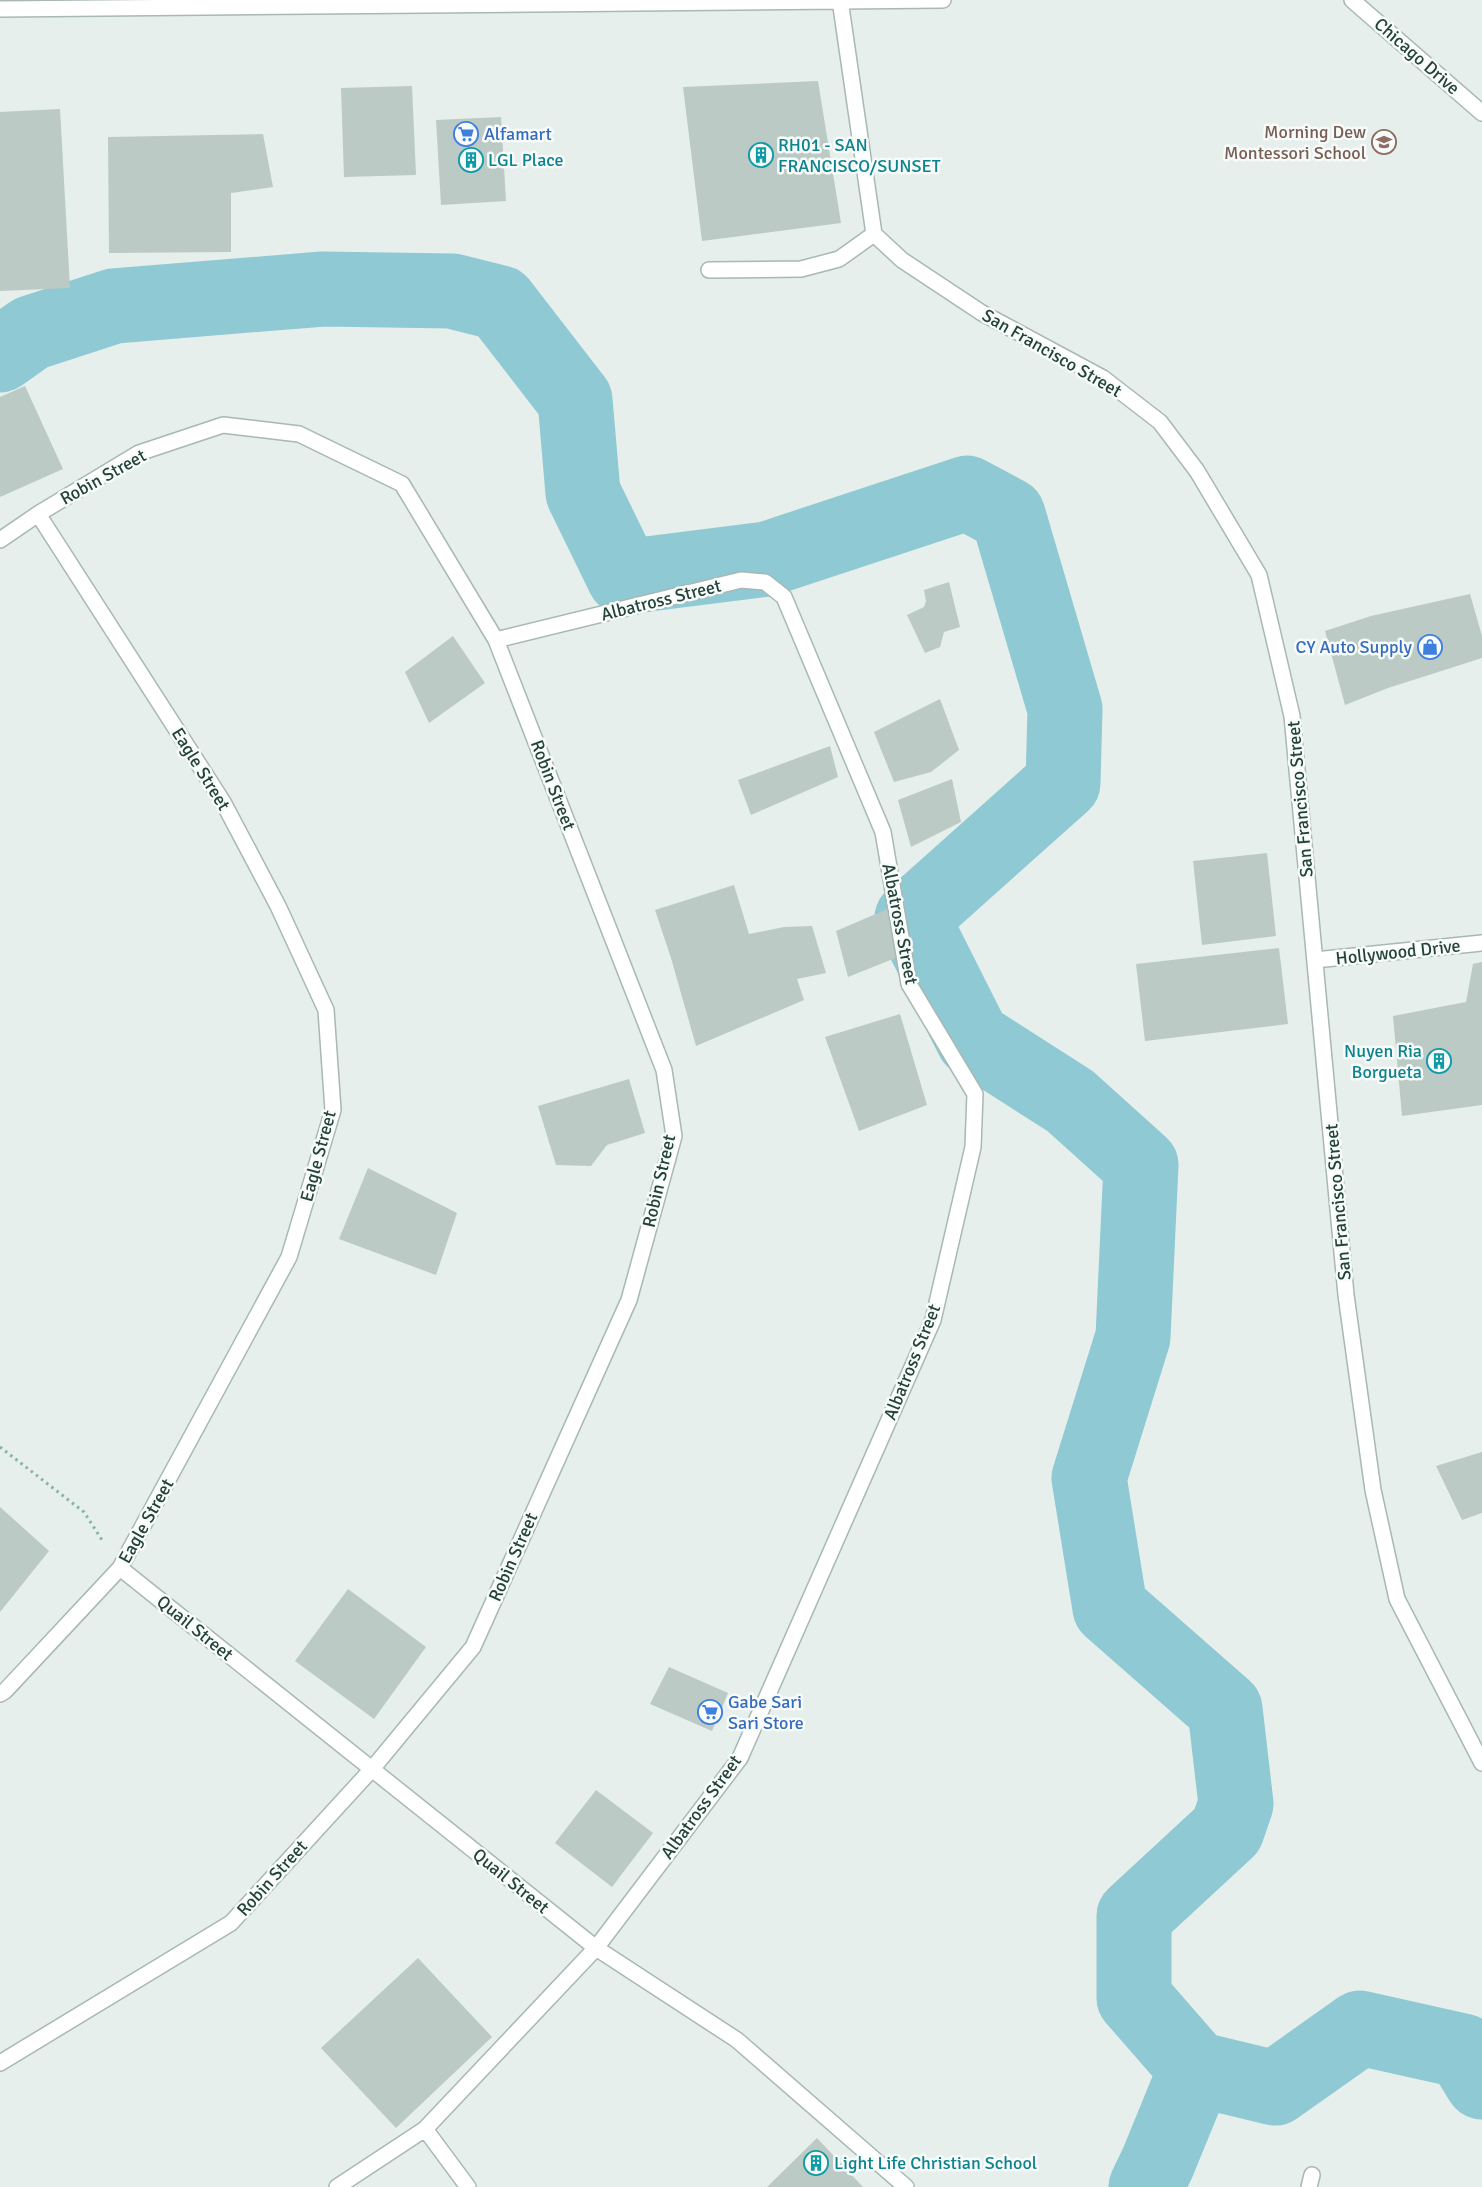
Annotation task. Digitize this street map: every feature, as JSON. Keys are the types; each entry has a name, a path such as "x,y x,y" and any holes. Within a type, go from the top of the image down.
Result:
{"street":[{"path":"710,270 802,269 839,259 874,234 840,0"},
{"path":"0,9 469,2 943,0"},
{"name":"Chicago Drive","path":"1352,0 1482,113"},
{"name":"San Francisco Street","path":"874,234 902,260 982,313 1103,378 1160,422 1197,470 1260,575 1292,716 1346,1295 1375,1499 1396,1599 1482,1762"},
{"name":"Robin Street","path":"0,540 38,514 139,453 223,425 299,434 402,484 496,640 664,1070 674,1136 629,1300 473,1647 372,1769 231,1923 0,2064"},
{"name":"Eagle Street","path":"0,1694 5,1691 120,1568 289,1257 333,1110 326,1010 278,906 223,802 38,514"},
{"name":"Albatross Street","path":"337,2187 426,2129 596,1948 740,1758 933,1320 973,1147 974,1094 909,984 882,832 784,597 766,582 741,580 496,640"},
{"name":"Hollywood Drive","path":"1314,960 1482,943"},
{"name":"Quail Street","path":"120,1568 596,1948 737,2040 906,2187"},
{"path":"426,2129 468,2187"}],"path":[{"path":"0,1448 84,1512 120,1568"}],"building":[{"name":"RH01 - SAN FRANCISCO/SUNSET","path":"818,81 841,223 702,241 683,87"},
{"path":"412,86 416,175 344,177 341,88"},
{"path":"60,109 70,288 0,291 0,112"},
{"name":"LGL Place","path":"501,117 506,201 441,205 436,120"},
{"path":"263,134 273,187 231,193 231,252 109,253 108,137"},
{"path":"25,386 63,469 0,497 0,397"},
{"path":"949,582 960,627 944,632 940,647 925,653 907,615 924,607 926,601 924,590"},
{"name":"CY Auto Supply","path":"1470,594 1482,636 1482,658 1388,688 1345,705 1325,631 1371,616"},
{"path":"453,636 485,683 429,723 405,672"},
{"path":"940,699 959,750 931,772 894,782 874,732"},
{"path":"830,746 838,777 751,815 738,780"},
{"path":"952,779 961,822 911,847 898,800"},
{"path":"1267,853 1276,936 1202,945 1193,861"},
{"path":"734,885 749,934 784,927 812,926 826,973 797,979 804,1000 696,1046 655,910"},
{"path":"892,907 898,957 848,977 836,931"},
{"path":"1279,948 1288,1024 1145,1041 1136,964"},
{"name":"Nuyen Ria Borgueta","path":"1482,962 1482,1105 1402,1116 1393,1016 1466,1002 1473,964"},
{"path":"900,1014 927,1105 859,1131 825,1037"},
{"path":"629,1079 645,1133 607,1145 591,1166 556,1165 538,1106"},
{"path":"368,1168 457,1213 436,1275 339,1239"},
{"path":"1482,1452 1482,1513 1462,1520 1436,1466"},
{"path":"0,1507 49,1551 0,1612"},
{"path":"348,1589 426,1647 374,1719 295,1661"},
{"path":"669,1667 728,1693 712,1731 650,1704"},
{"path":"596,1790 653,1833 612,1887 555,1843"},
{"path":"418,1958 492,2037 396,2128 321,2048"},
{"name":"Light Life Christian School","path":"817,2138 863,2187 767,2187"}],"waterway":[{"path":"0,355 31,333 114,306 323,289 452,291 500,303 575,400 583,493 624,577 767,559 967,493 1008,515 1065,709 1063,783 912,918 973,1039 1070,1101 1141,1165 1133,1337 1089,1478 1110,1608 1225,1709 1236,1804 1227,1830 1134,1916 1134,1998 1196,2069 1275,2088 1360,2028 1463,2051 1482,2082"},
{"path":"1146,2187 1196,2069"}],"place":[{"name":"Alfamart","path":"466,134"},
{"name":"Morning Dew Montessori School","path":"1384,142"},
{"name":"RH01 - SAN FRANCISCO/SUNSET","path":"761,155"},
{"name":"LGL Place","path":"471,160"},
{"name":"CY Auto Supply","path":"1430,647"},
{"name":"Nuyen Ria Borgueta","path":"1439,1061"},
{"name":"Gabe Sari Sari Store","path":"710,1712"},
{"name":"Light Life Christian School","path":"816,2163"}]}
